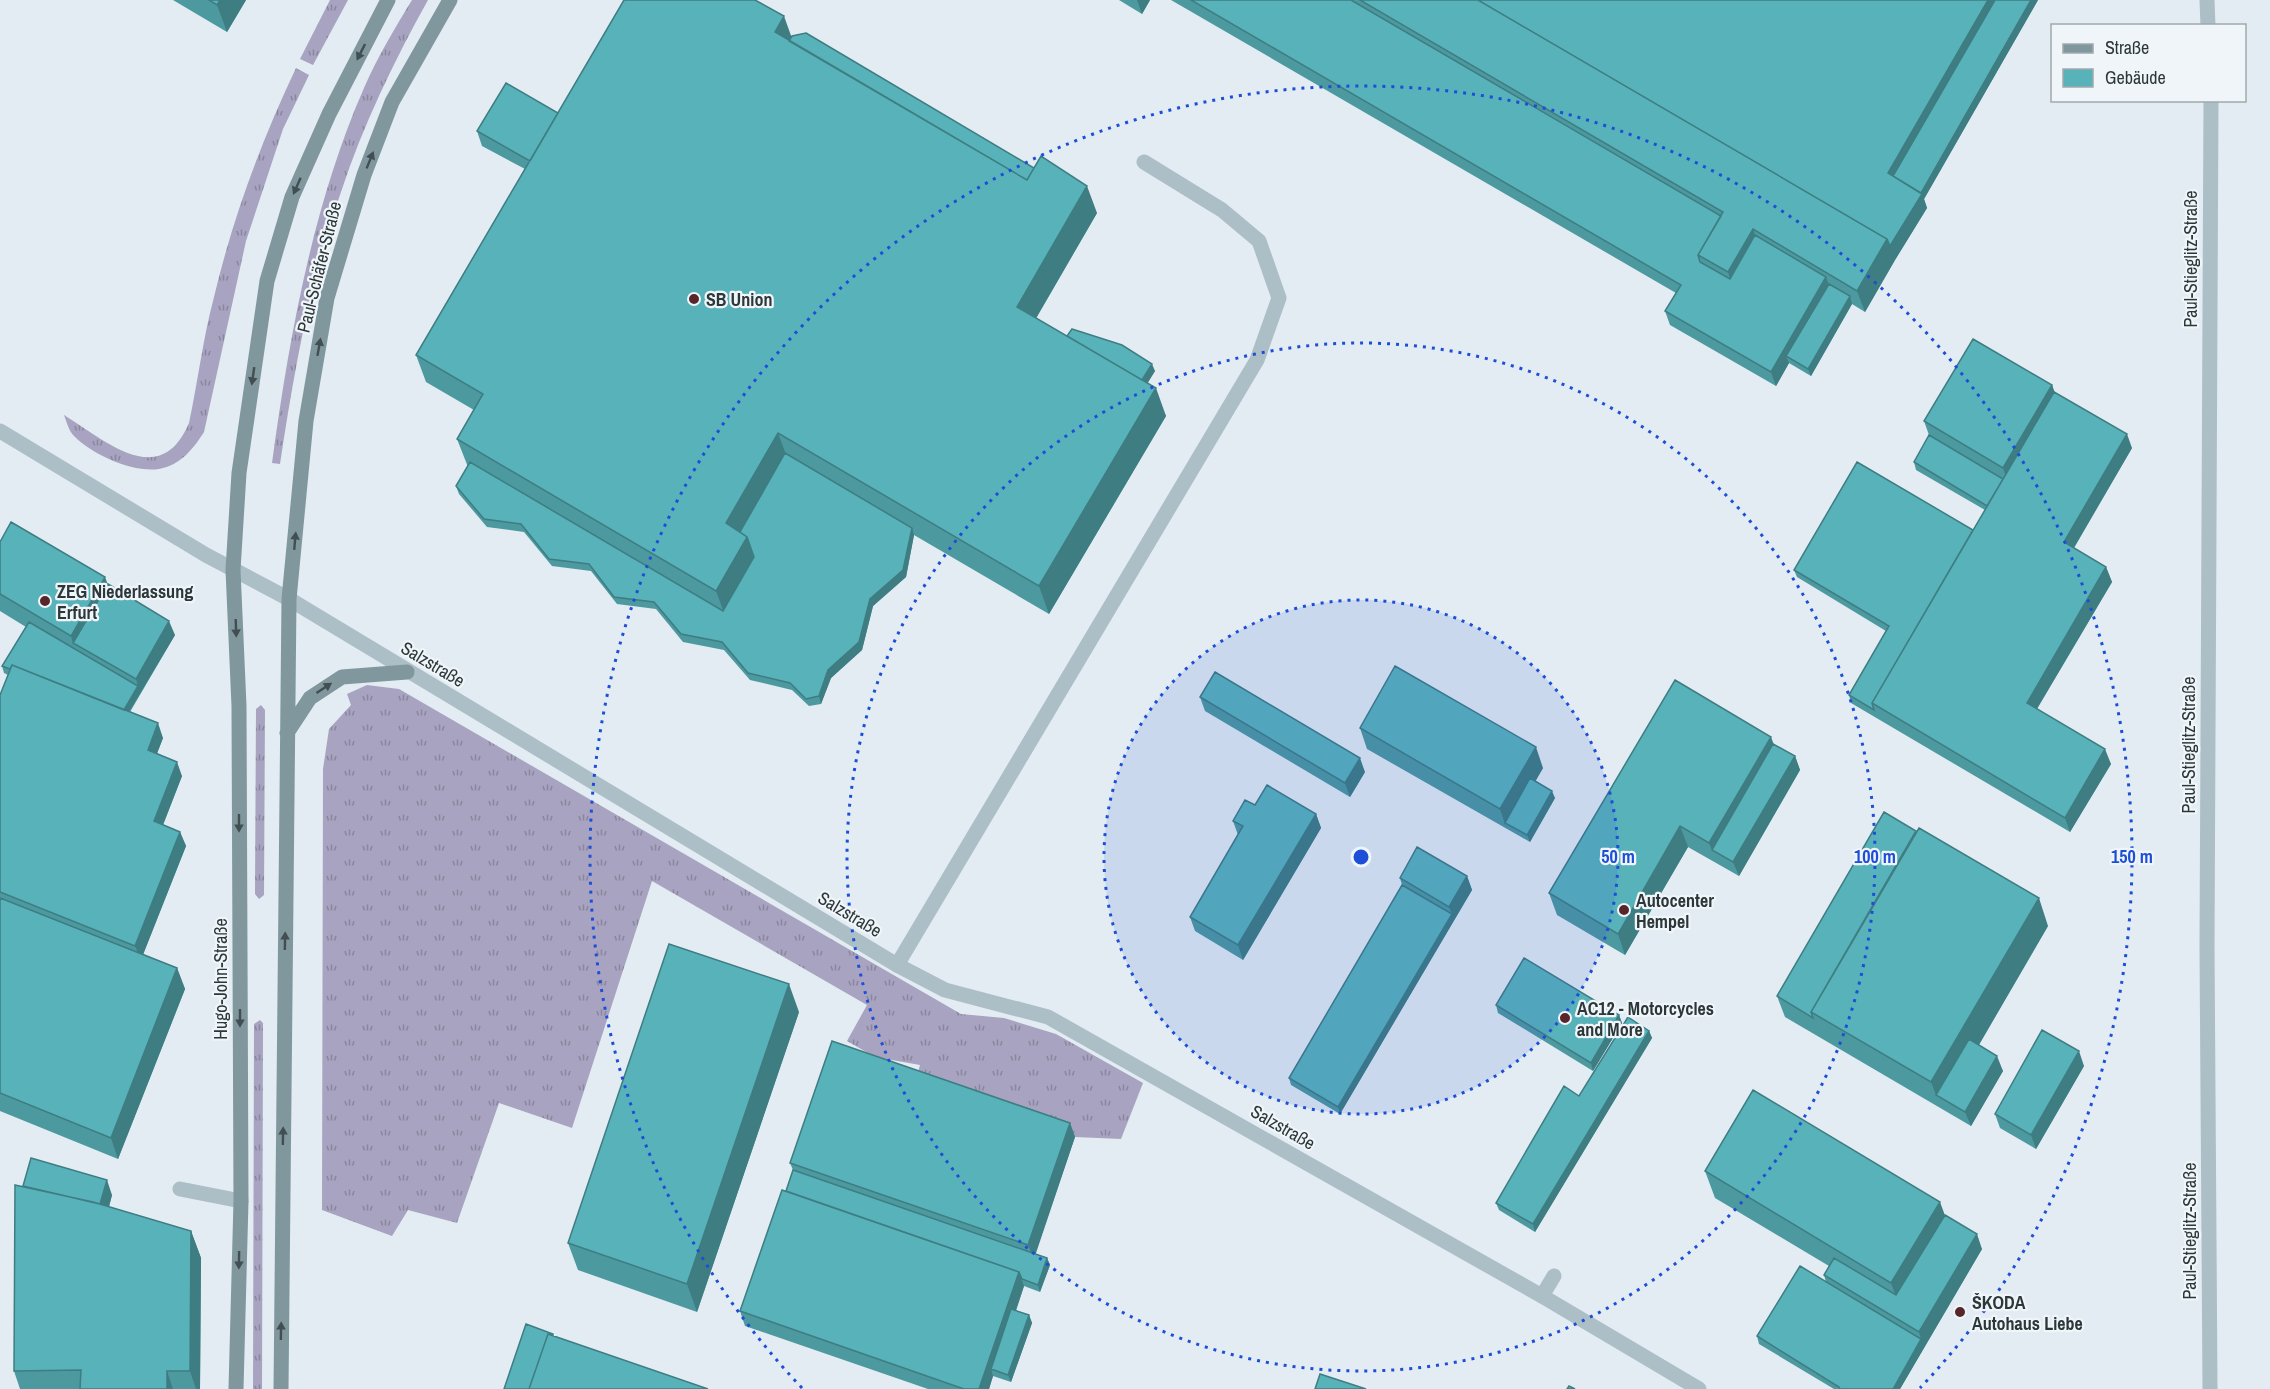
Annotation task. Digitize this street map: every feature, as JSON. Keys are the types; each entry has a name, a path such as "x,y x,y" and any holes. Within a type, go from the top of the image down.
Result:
{"main road":[{"path":"233,570 239,473 267,281 292,197 329,114 388,0"},
{"name":"Paul-Schäfer-Straße","path":"289,599 306,421 327,298 364,175 392,102 450,0"},
{"name":"Hugo-John-Straße","path":"233,570 239,706 241,1201 236,1389"},
{"path":"281,1389 289,599"},
{"path":"287,733 310,698 342,677 407,672"}],"street":[{"path":"2207,0 2208,24"},
{"name":"Paul-Stieglitz-Straße","path":"2210,1389 2207,946 2211,102"},
{"path":"897,965 1257,360 1279,298 1259,241 1221,210 1144,162"},
{"name":"Salzstraße","path":"0,431 233,570 289,599 897,965 945,990 1048,1017 1542,1296 1699,1389"},
{"path":"180,1189 207,1197 241,1201"},
{"path":"1542,1296 1554,1276"}],"green space":[{"path":"330,0 348,0 313,65 300,59"},
{"path":"412,0 428,0 380,94 341,192 320,259 304,326 280,464 272,463 295,320 330,178 369,77"},
{"path":"296,68 309,75 283,129 246,241 204,432 191,450 180,460 159,469 137,468 102,456 74,436 64,415 114,447 131,454 148,457 163,454 177,443 189,423 210,312 230,238 260,152"},
{"path":"367,685 399,689 961,1014 1004,1018 1056,1034 1143,1083 1121,1139 1075,1137 924,1085 918,1072 920,1065 875,1057 847,1041 867,1005 652,881 572,1128 499,1103 457,1223 408,1210 392,1236 322,1210 323,769 329,729 351,705 347,694"},
{"path":"261,705 265,710 264,895 259,899 255,894 256,709"},
{"path":"260,1020 263,1023 262,1389 253,1389 254,1024"}],"building":[{"path":"209,0 220,0 217,5"},
{"path":"624,0 755,0 784,16 775,32 1027,180 1041,156 1087,186 1017,307 1156,388 1039,586 778,433 726,523 747,537 716,591 457,439 483,394 416,355"},
{"path":"1191,0 1351,0 1721,216 1698,255 1700,262 1730,279 1755,235 1826,277 1771,372 1665,311 1681,285"},
{"path":"1360,0 1478,0 1887,239 1857,291 1753,229 1728,272 1698,255 1723,212"},
{"path":"1478,0 1988,0 1888,173 1922,194 1890,246 1887,239"},
{"path":"1995,0 2031,0 1921,193 1893,176"},
{"path":"806,33 1034,168 1027,180 789,41 792,36"},
{"path":"506,83 558,113 530,161 477,131"},
{"path":"1829,284 1850,296 1808,369 1786,356"},
{"path":"1072,329 1122,345 1152,364 1142,380 1067,336"},
{"path":"1973,339 2052,385 2003,468 1924,421"},
{"path":"2054,392 2127,434 2064,542 2106,567 2027,703 2105,749 2065,818 1872,703"},
{"path":"1929,435 2003,479 1987,506 1914,462"},
{"path":"785,453 912,528 903,570 870,599 859,642 828,670 819,696 806,699 790,683 748,673 722,642 681,634 654,602 614,597 589,564 549,559 521,524 484,519 456,486 470,462 723,611 754,557 747,537 740,532"},
{"path":"1857,462 1973,530 1872,703 1874,710 1849,695 1889,626 1794,570"},
{"path":"11,522 105,577 71,636 0,594 0,542"},
{"path":"108,584 169,621 136,679 73,643"},
{"path":"29,622 138,686 124,710 12,665 10,669 2,666"},
{"path":"12,665 158,723 148,750 177,762 154,821 180,832 135,946 0,892 0,695"},
{"path":"1395,666 1536,747 1500,809 1360,728"},
{"path":"1215,672 1360,758 1345,783 1200,697"},
{"path":"1675,680 1771,737 1709,843 1680,826 1618,934 1549,893"},
{"path":"1773,744 1795,756 1733,862 1712,850"},
{"path":"1530,778 1552,791 1527,835 1505,823"},
{"path":"1267,785 1316,814 1238,945 1190,917 1243,826 1233,821 1245,800 1255,805"},
{"path":"1884,812 1916,831 1811,1012 1813,1018 1777,996"},
{"path":"1919,828 2039,898 1931,1082 1811,1012"},
{"path":"1417,847 1467,876 1449,907 1400,878"},
{"path":"1402,885 1452,914 1338,1107 1289,1078"},
{"path":"0,898 177,968 111,1138 0,1093"},
{"path":"669,944 789,984 687,1284 568,1243"},
{"path":"1524,958 1619,1015 1591,1063 1496,1005"},
{"path":"1628,1017 1649,1031 1533,1224 1496,1203 1564,1086 1579,1096"},
{"path":"2042,1030 2079,1051 2031,1135 1995,1114"},
{"path":"1969,1039 1997,1056 1965,1112 1936,1095"},
{"path":"832,1041 1070,1123 1028,1245 790,1163"},
{"path":"1753,1090 1940,1202 1891,1283 1705,1171"},
{"path":"31,1158 107,1180 100,1204 23,1186"},
{"path":"793,1170 1047,1258 1038,1285 1022,1279 1019,1272 786,1191"},
{"path":"15,1185 93,1202 191,1231 190,1371 167,1371 167,1389 80,1389 81,1370 14,1371"},
{"path":"782,1190 1019,1272 979,1389 964,1389 740,1311"},
{"path":"1945,1215 1977,1234 1919,1332 1824,1275 1834,1258 1896,1295"},
{"path":"1800,1266 1921,1339 1893,1389 1840,1389 1757,1336"},
{"path":"1011,1309 1029,1315 1008,1375 991,1369"},
{"path":"526,1324 553,1335 548,1334 529,1389 504,1389"},
{"path":"548,1334 708,1389 529,1389"},
{"path":"1320,1374 1366,1389 1315,1389"}],"place":[{"name":"SB Union","path":"694,299"},
{"name":"ZEG Niederlassung Erfurt","path":"45,601"},
{"name":"Autocenter Hempel","path":"1624,910"},
{"name":"AC12 - Motorcycles and More","path":"1565,1018"},
{"name":"ŠKODA Autohaus Liebe","path":"1960,1312"}]}
